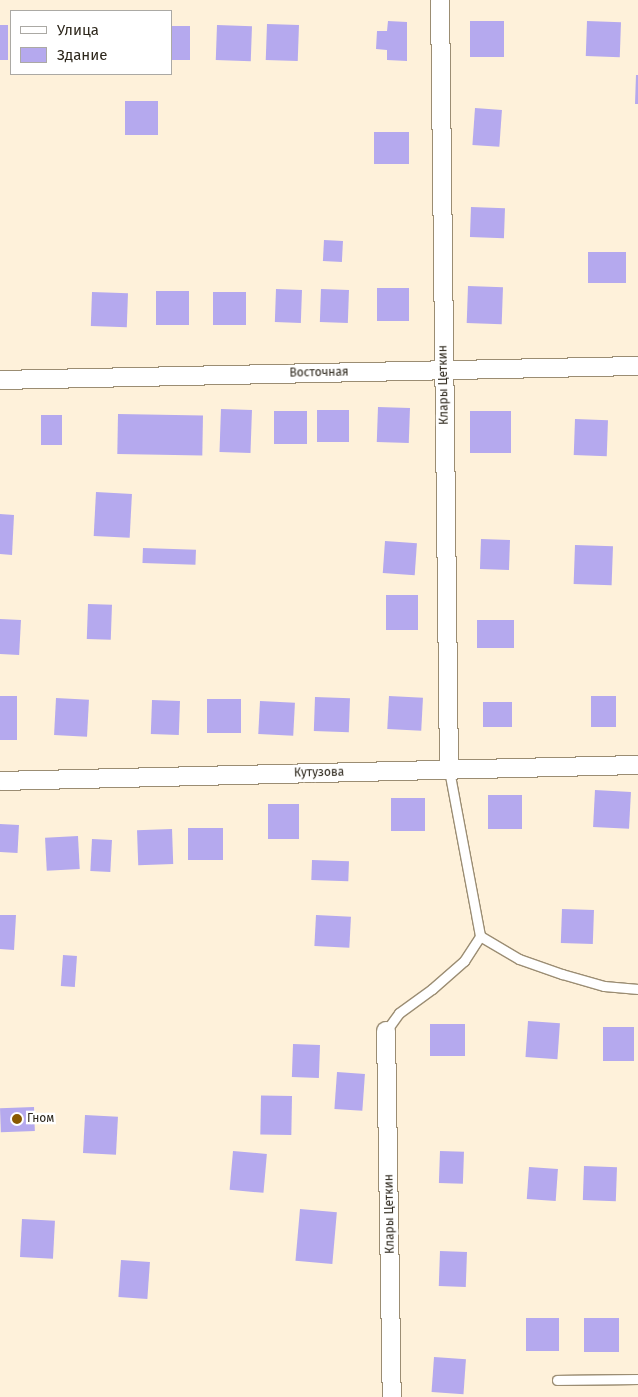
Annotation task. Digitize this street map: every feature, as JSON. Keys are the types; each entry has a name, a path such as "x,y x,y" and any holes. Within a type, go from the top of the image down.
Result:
{"street":[{"name":"Клары Цеткин","path":"440,0 449,770"},
{"name":"Восточная","path":"0,380 638,366"},
{"name":"Кутузова","path":"0,781 638,765"},
{"name":"Клары Цеткин","path":"386,1031 392,1397"}],"lane":[{"path":"386,1031 399,1013 432,989 464,961 480,936 449,770"},
{"path":"480,936 519,959 562,974 604,986 638,989"},
{"path":"557,1380 638,1379"}],"building":[{"path":"388,21 407,22 407,61 387,60 387,50 376,49 377,31 387,31"},
{"path":"470,21 504,21 504,57 470,57"},
{"path":"587,21 621,22 620,57 586,56"},
{"path":"267,24 299,25 298,61 266,60"},
{"path":"0,25 8,25 8,60 0,60"},
{"path":"217,25 252,26 251,61 216,60"},
{"path":"172,26 190,26 190,60 172,60"},
{"path":"636,75 638,75 638,104 635,104"},
{"path":"125,101 158,101 158,135 125,135"},
{"path":"475,108 502,110 499,147 472,145"},
{"path":"374,132 409,132 409,164 374,164"},
{"path":"471,207 505,208 504,238 470,237"},
{"path":"324,240 343,241 342,262 323,261"},
{"path":"588,252 626,252 626,283 588,283"},
{"path":"468,286 503,287 502,324 467,323"},
{"path":"377,288 409,288 409,321 377,321"},
{"path":"276,289 302,290 301,323 275,322"},
{"path":"321,289 349,290 348,323 320,322"},
{"path":"156,291 189,291 189,325 156,325"},
{"path":"92,292 128,293 127,327 91,326"},
{"path":"213,292 246,292 246,325 213,325"},
{"path":"378,407 410,408 409,443 377,442"},
{"path":"221,409 252,410 250,453 219,452"},
{"path":"317,410 349,410 349,442 317,442"},
{"path":"274,411 307,411 307,444 274,444"},
{"path":"470,411 511,411 511,453 470,453"},
{"path":"118,414 203,415 202,455 117,454"},
{"path":"41,415 62,415 62,445 41,445"},
{"path":"575,419 608,420 607,456 574,455"},
{"path":"96,492 132,494 130,538 94,536"},
{"path":"0,514 14,515 12,555 0,554"},
{"path":"481,539 510,540 509,570 480,569"},
{"path":"385,541 417,543 415,575 383,573"},
{"path":"575,545 613,546 612,585 574,584"},
{"path":"143,548 196,550 195,565 142,563"},
{"path":"386,595 418,595 418,630 386,630"},
{"path":"88,604 112,605 111,640 87,639"},
{"path":"0,619 21,620 19,655 0,654"},
{"path":"477,620 514,620 514,648 477,648"},
{"path":"0,696 17,696 17,740 0,740"},
{"path":"389,696 423,698 421,731 387,729"},
{"path":"591,696 616,696 616,727 591,727"},
{"path":"315,697 350,698 349,732 314,731"},
{"path":"56,698 89,700 87,737 54,735"},
{"path":"207,699 241,699 241,733 207,733"},
{"path":"152,700 180,701 179,735 151,734"},
{"path":"260,701 295,703 293,736 258,734"},
{"path":"483,702 512,702 512,727 483,727"},
{"path":"595,790 631,792 629,829 593,827"},
{"path":"488,795 522,795 522,829 488,829"},
{"path":"391,798 425,798 425,831 391,831"},
{"path":"268,804 299,804 299,839 268,839"},
{"path":"0,824 19,825 18,853 0,852"},
{"path":"188,828 223,828 223,860 188,860"},
{"path":"172,829 173,864 138,865 137,830"},
{"path":"78,836 80,869 47,871 45,838"},
{"path":"92,839 112,840 110,872 90,871"},
{"path":"312,860 349,861 348,881 311,880"},
{"path":"562,909 594,910 593,944 561,943"},
{"path":"0,915 16,915 14,950 0,949"},
{"path":"316,915 351,917 349,948 314,946"},
{"path":"63,955 77,956 75,987 61,986"},
{"path":"528,1021 560,1023 557,1059 525,1057"},
{"path":"430,1024 465,1024 465,1056 430,1056"},
{"path":"603,1027 634,1027 634,1061 603,1061"},
{"path":"293,1044 320,1045 319,1078 292,1077"},
{"path":"337,1072 365,1074 362,1111 334,1109"},
{"path":"261,1095 292,1096 291,1135 260,1134"},
{"name":"Гном","path":"34,1107 35,1131 1,1132 0,1108"},
{"path":"85,1115 118,1117 116,1155 83,1153"},
{"path":"233,1151 267,1154 263,1193 230,1190"},
{"path":"440,1151 464,1152 463,1184 439,1183"},
{"path":"584,1166 617,1167 616,1201 583,1200"},
{"path":"529,1167 558,1169 556,1201 527,1199"},
{"path":"300,1209 337,1212 332,1264 295,1261"},
{"path":"22,1219 55,1221 53,1259 20,1257"},
{"path":"440,1251 467,1252 466,1287 439,1286"},
{"path":"121,1260 150,1262 147,1299 118,1297"},
{"path":"526,1318 559,1318 559,1351 526,1351"},
{"path":"584,1318 619,1318 619,1352 584,1352"},
{"path":"434,1357 466,1359 463,1394 432,1392"}],"place":[{"name":"Гном","path":"17,1119"}]}
